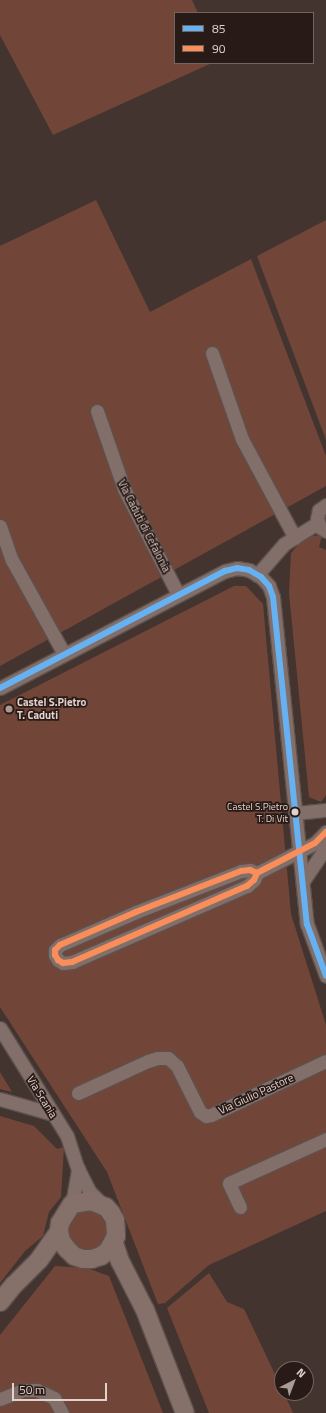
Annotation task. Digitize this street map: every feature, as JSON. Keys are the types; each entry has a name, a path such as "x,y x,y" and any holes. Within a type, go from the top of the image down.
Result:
{"main road":[{"path":"72,1204 91,1201 106,1207"},
{"name":"Via Scania","path":"0,1302 14,1285 39,1260 59,1231 63,1215 72,1204"},
{"name":"Via Scania","path":"106,1207 115,1220 117,1232 114,1243 120,1261 148,1316 185,1413"},
{"path":"59,1231 61,1241 67,1250 74,1256"},
{"path":"92,1259 101,1256 108,1251 114,1243"},
{"name":"Via Scania","path":"39,1260 74,1256 83,1259 92,1259 110,1268 132,1283"}],"street":[{"path":"212,353 242,439 295,538"},
{"name":"Via Caduti di Cefalonia","path":"97,411 124,489 178,594"},
{"path":"257,575 284,544 322,527 316,519 319,510 326,505"},
{"path":"0,526 12,560 64,654"},
{"path":"0,688 178,594 225,571 237,568 249,570 257,575 269,586 273,597 282,665 307,924 326,976"},
{"path":"296,813 326,810"},
{"path":"257,873 250,870 241,871 143,909 60,945 55,950 55,955 62,963 81,958 247,886 254,880 257,873 300,852 315,843 326,832"},
{"path":"303,881 326,847"},
{"name":"Via Scania","path":"0,1028 67,1136 78,1169 89,1191 106,1207"},
{"name":"Via Giulio Pastore","path":"78,1093 148,1061 158,1058 168,1058 177,1066 200,1112 206,1116 326,1060"},
{"path":"0,1099 53,1114"},
{"path":"240,1207 229,1183 326,1139"},
{"name":"Via Scania","path":"72,1204 78,1169"},
{"path":"0,1399 24,1390 37,1390 54,1398 62,1413"}],"shaded area":[{"path":"0,0 192,0 198,12 174,12 174,64 210,64 53,135 0,35"},
{"path":"96,200 150,312 251,259 326,456 326,486 0,666 0,246"},
{"path":"326,220 326,440 257,256"},
{"path":"322,535 319,547 326,550 326,795 321,802 309,797 289,593 291,553 305,537"},
{"path":"234,586 246,586 263,604 291,914 326,1025 326,1211 209,1265 165,1303 158,1304 107,1172 0,1007 0,705"},
{"path":"0,1072 12,1092 0,1089"},
{"path":"0,1116 34,1126 57,1149 64,1147 61,1197 49,1212 43,1236 25,1251 0,1283"},
{"path":"89,1206 107,1218 108,1239 98,1249 83,1251 70,1244 66,1222 69,1215"},
{"path":"55,1266 87,1268 109,1276 163,1413 0,1413 0,1335"},
{"path":"209,1273 227,1302 244,1309 274,1372 274,1401 288,1401 293,1413 209,1413 167,1308"}],"transit line":[{"name":"85","path":"0,688 225,571 237,568 249,570 261,577 269,586 273,597 307,924 326,976"},
{"name":"90","path":"257,873 250,870 241,871 136,912 60,945 55,950 55,955 58,960 63,963 72,962 247,886 254,880 257,873 315,843 326,832"}],"place":[{"name":"Castel S.Pietro T. Caduti","path":"9,709"},
{"name":"Castel S.Pietro T. Di Vit","path":"295,812"}]}
